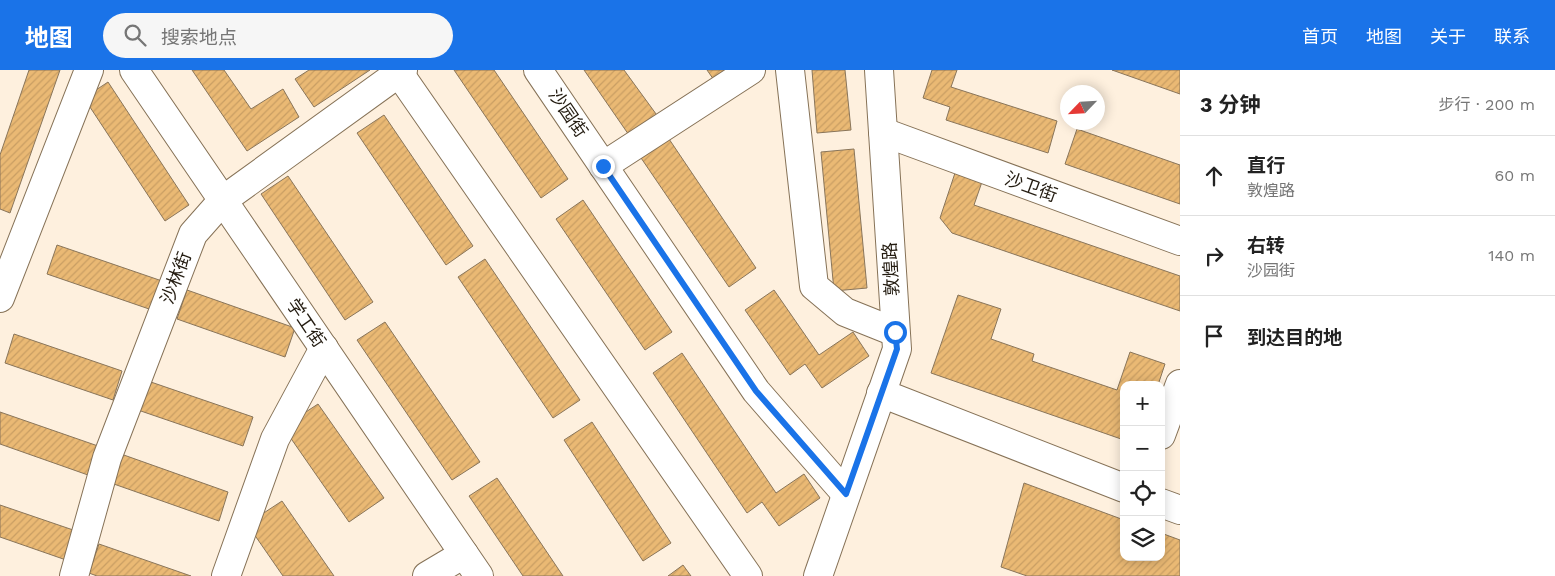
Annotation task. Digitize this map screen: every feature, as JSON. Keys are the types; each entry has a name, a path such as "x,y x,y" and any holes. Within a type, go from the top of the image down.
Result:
{"street":[{"path":"0,298 89,70"},
{"name":"学工街","path":"134,70 479,576"},
{"name":"沙园街","path":"538,70 756,391 846,494"},
{"path":"603,166 751,70"},
{"path":"790,70 814,286 845,312 895,332"},
{"name":"敦煌路","path":"818,576 897,349 879,70"},
{"path":"401,72 748,576"},
{"name":"沙林街","path":"74,576 107,458 193,234 223,200 401,72"},
{"name":"沙卫街","path":"883,132 1180,242"},
{"path":"226,576 275,439 324,348"},
{"path":"1164,426 1180,385"},
{"path":"881,393 1120,486"},
{"path":"1165,504 1180,510"},
{"path":"427,576 464,554"}],"building":[{"path":"29,70 60,70 10,213 0,209 0,155"},
{"path":"192,70 224,70 251,109 283,89 299,117 247,151"},
{"path":"309,70 370,70 314,107 295,79"},
{"path":"454,70 494,70 568,179 541,198"},
{"path":"584,70 624,70 659,118 631,138"},
{"path":"707,70 733,70 716,83"},
{"path":"812,70 845,70 851,130 817,133"},
{"path":"932,70 957,70 951,87 1057,121 1048,153 946,120 950,107 923,98"},
{"path":"1112,70 1180,70 1180,94"},
{"path":"108,82 189,205 165,221 84,98"},
{"path":"384,115 473,246 446,265 357,133"},
{"path":"1077,130 1080,130 1180,165 1180,204 1065,164"},
{"path":"667,136 756,268 729,287 639,155"},
{"path":"854,149 867,288 834,291 821,152"},
{"path":"956,170 983,179 974,205 1180,276 1180,311 952,233 940,218"},
{"path":"288,176 373,302 345,320 261,194"},
{"path":"583,200 672,332 645,350 556,219"},
{"path":"57,245 165,282 155,311 47,274"},
{"path":"485,259 580,400 553,418 458,277"},
{"path":"187,290 295,328 285,357 177,319"},
{"path":"774,290 819,355 853,332 869,356 822,388 805,364 790,375 745,310"},
{"path":"958,295 1001,309 991,339 1034,354 1032,361 1117,390 1120,381 1120,439 931,373"},
{"path":"385,322 480,462 452,480 357,340"},
{"path":"14,334 122,371 113,400 5,363"},
{"path":"1130,352 1165,364 1159,381 1120,381"},
{"path":"682,353 776,493 804,474 820,498 779,526 762,502 747,513 653,373"},
{"path":"145,380 253,417 243,446 135,409"},
{"path":"318,404 384,498 349,522 283,427"},
{"path":"0,412 98,446 88,475 0,444"},
{"path":"592,422 671,543 643,561 564,440"},
{"path":"121,454 228,492 219,521 111,483"},
{"path":"497,478 563,576 523,576 469,496"},
{"path":"1024,483 1120,519 1120,561 1165,561 1165,534 1180,540 1180,576 1027,576 1001,567"},
{"path":"282,501 334,576 283,576 247,524"},
{"path":"0,505 79,532 69,561 0,537"},
{"path":"99,544 191,576 97,576 89,573"},
{"path":"683,565 691,576 668,576"}],"route":[{"path":"603,166 756,391 846,494 897,349 895,332"}]}
